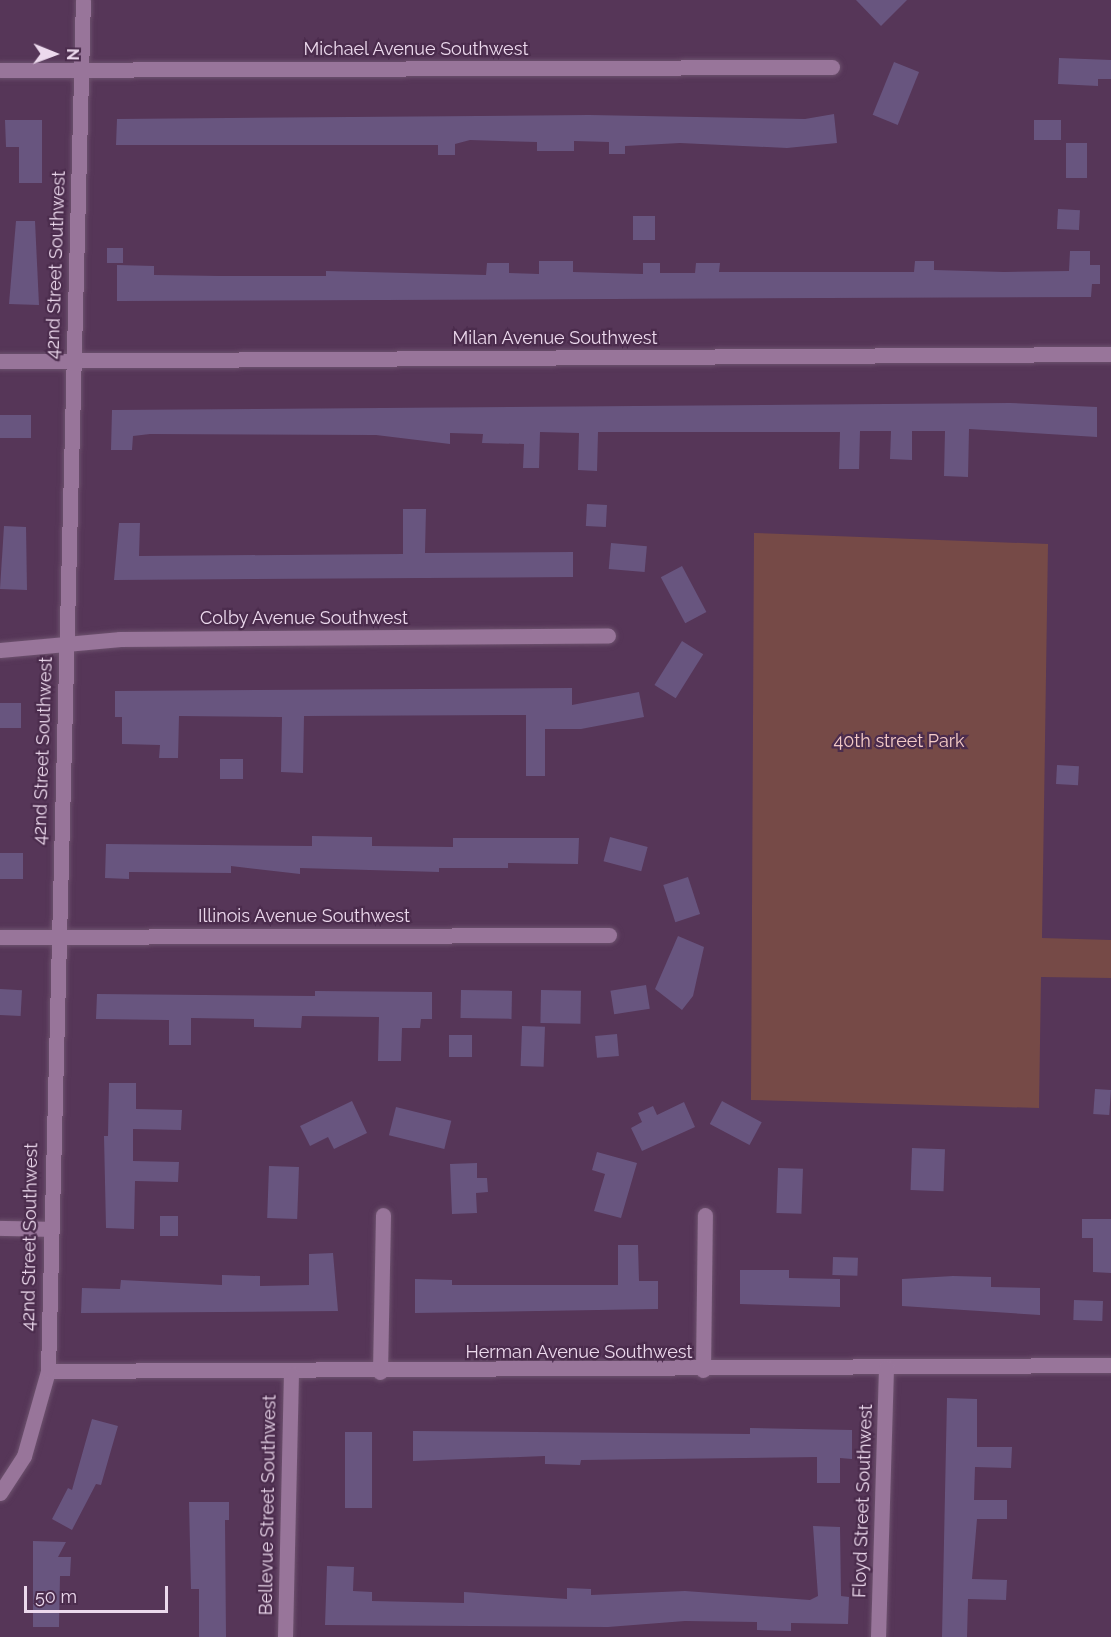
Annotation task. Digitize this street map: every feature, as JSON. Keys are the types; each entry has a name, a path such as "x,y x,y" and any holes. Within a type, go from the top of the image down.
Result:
{"street":[{"name":"42nd Street Southwest","path":"0,1493 24,1456 48,1371 56,937 83,0"},
{"name":"Michael Avenue Southwest","path":"0,70 832,67"},
{"name":"Milan Avenue Southwest","path":"0,361 1111,354"},
{"name":"Colby Avenue Southwest","path":"0,650 120,639 608,636"},
{"name":"Illinois Avenue Southwest","path":"0,937 609,935"},
{"path":"380,1372 383,1215"},
{"path":"703,1370 705,1215"},
{"path":"0,1228 50,1229"},
{"name":"Herman Avenue Southwest","path":"48,1371 291,1374 1111,1365"},
{"name":"Floyd Street Southwest","path":"878,1637 886,1366"},
{"name":"Bellevue Street Southwest","path":"285,1637 291,1374"}],"green space":[{"name":"40th street Park","path":"754,533 1048,544 1042,938 1111,940 1111,978 1041,977 1039,1108 751,1100"}],"building":[{"path":"856,0 907,0 881,26"},
{"path":"1059,58 1111,60 1111,79 1098,79 1098,86 1058,84"},
{"path":"894,62 919,72 898,125 873,115"},
{"path":"834,114 837,143 787,148 680,143 625,146 625,154 609,154 609,142 574,141 574,151 537,151 537,142 470,140 455,144 455,155 438,155 438,145 116,145 117,119 589,115 805,119"},
{"path":"5,120 42,120 42,183 19,183 19,147 6,147"},
{"path":"1034,120 1061,120 1061,140 1034,140"},
{"path":"1066,143 1087,143 1087,178 1066,178"},
{"path":"1058,209 1080,210 1079,230 1057,229"},
{"path":"633,216 655,216 655,240 633,240"},
{"path":"16,221 35,221 39,305 9,304"},
{"path":"107,248 123,248 123,263 107,263"},
{"path":"1070,251 1090,251 1090,265 1100,265 1100,284 1092,284 1091,297 117,301 117,265 154,266 154,275 326,276 326,271 486,275 487,263 509,263 509,273 539,274 539,261 573,261 573,272 643,274 643,263 660,263 660,273 695,273 696,263 720,263 719,272 914,272 915,261 934,261 934,270 1004,272 1069,271"},
{"path":"1010,403 1097,407 1097,437 969,429 968,477 944,476 945,431 912,431 912,460 890,459 891,431 860,431 859,469 839,469 840,432 598,432 597,471 578,470 579,433 540,432 539,468 523,468 524,444 482,443 483,434 450,433 450,444 376,435 150,434 133,436 132,450 111,450 112,410"},
{"path":"0,415 31,415 31,438 0,438"},
{"path":"587,504 607,505 606,527 586,526"},
{"path":"403,509 426,509 425,553 573,552 573,577 114,580 119,523 140,523 139,556 403,554"},
{"path":"4,526 26,527 27,590 0,589"},
{"path":"611,543 647,546 645,572 609,569"},
{"path":"682,566 706,612 685,623 661,577"},
{"path":"682,641 703,654 676,698 654,685"},
{"path":"572,688 572,705 639,692 644,717 581,729 545,729 545,776 526,776 526,715 304,716 303,773 281,772 282,717 179,716 178,758 159,758 160,745 122,744 122,717 115,717 115,691"},
{"path":"0,703 21,703 21,728 0,728"},
{"path":"220,759 243,759 243,779 220,779"},
{"path":"1057,765 1079,766 1078,785 1056,784"},
{"path":"312,836 372,837 372,846 453,847 453,838 579,838 578,864 508,863 508,868 439,868 439,872 300,868 300,874 231,866 231,873 129,872 129,879 105,878 106,844 312,846"},
{"path":"610,837 648,847 641,871 604,861"},
{"path":"0,853 23,853 23,879 0,879"},
{"path":"688,877 700,914 675,922 663,885"},
{"path":"678,936 704,947 693,996 682,1010 655,989"},
{"path":"646,985 650,1009 614,1014 610,991"},
{"path":"0,989 22,990 21,1016 0,1015"},
{"path":"461,990 512,991 512,1019 461,1018"},
{"path":"541,990 581,991 580,1024 540,1023"},
{"path":"315,991 432,992 432,1019 421,1019 420,1028 402,1028 401,1061 378,1061 379,1017 302,1016 301,1028 254,1027 254,1019 191,1018 191,1045 169,1045 169,1020 96,1019 97,994 315,996"},
{"path":"522,1026 545,1027 544,1067 521,1066"},
{"path":"617,1034 619,1056 597,1058 595,1036"},
{"path":"449,1035 472,1035 472,1057 449,1057"},
{"path":"109,1083 136,1083 136,1109 182,1110 181,1130 133,1129 133,1161 179,1162 178,1182 135,1181 134,1229 106,1228 104,1136 108,1136"},
{"path":"1095,1089 1111,1090 1109,1115 1093,1114"},
{"path":"352,1101 367,1133 334,1149 328,1137 310,1146 300,1126"},
{"path":"722,1101 762,1122 750,1145 710,1124"},
{"path":"684,1102 695,1127 642,1151 631,1128 642,1122 638,1113 653,1106 657,1115"},
{"path":"396,1107 451,1121 444,1149 389,1135"},
{"path":"912,1148 945,1149 944,1191 911,1190"},
{"path":"597,1152 637,1163 621,1218 594,1211 605,1174 592,1170"},
{"path":"477,1163 477,1178 487,1178 488,1192 476,1193 477,1213 452,1214 450,1164"},
{"path":"269,1166 299,1167 297,1219 267,1218"},
{"path":"778,1168 803,1169 801,1214 776,1213"},
{"path":"160,1216 178,1216 178,1236 160,1236"},
{"path":"1082,1219 1111,1219 1111,1273 1093,1272 1093,1238 1082,1238"},
{"path":"618,1245 638,1245 639,1281 658,1281 658,1309 415,1313 415,1279 452,1280 452,1285 618,1285"},
{"path":"333,1253 338,1311 81,1313 82,1288 120,1289 121,1280 222,1285 222,1275 260,1276 260,1286 309,1285 309,1254"},
{"path":"833,1257 858,1258 857,1276 832,1275"},
{"path":"740,1270 789,1270 789,1278 840,1279 840,1307 740,1304"},
{"path":"953,1276 991,1277 991,1287 1040,1288 1040,1315 902,1306 902,1279"},
{"path":"1074,1300 1103,1301 1102,1321 1073,1320"},
{"path":"947,1398 977,1399 977,1447 1012,1447 1011,1468 975,1467 974,1500 1007,1500 1007,1519 977,1519 972,1579 1007,1580 1006,1600 968,1599 967,1637 942,1637"},
{"path":"92,1419 118,1426 101,1485 96,1484 72,1530 52,1519 68,1488 72,1490"},
{"path":"750,1428 852,1430 852,1459 840,1458 840,1483 817,1483 817,1457 581,1460 580,1465 545,1464 545,1456 413,1461 413,1431 750,1434"},
{"path":"345,1432 372,1432 372,1508 345,1508"},
{"path":"189,1502 229,1502 229,1520 225,1520 226,1637 199,1637 199,1589 191,1589"},
{"path":"813,1526 840,1527 841,1596 849,1597 848,1624 791,1623 791,1631 757,1630 757,1622 685,1621 608,1627 325,1625 327,1566 354,1567 353,1591 372,1592 372,1601 464,1603 464,1592 567,1599 567,1588 591,1589 591,1595 685,1591 810,1600 818,1596"},
{"path":"33,1541 66,1542 58,1557 71,1557 70,1576 60,1576 59,1627 33,1627"}]}
